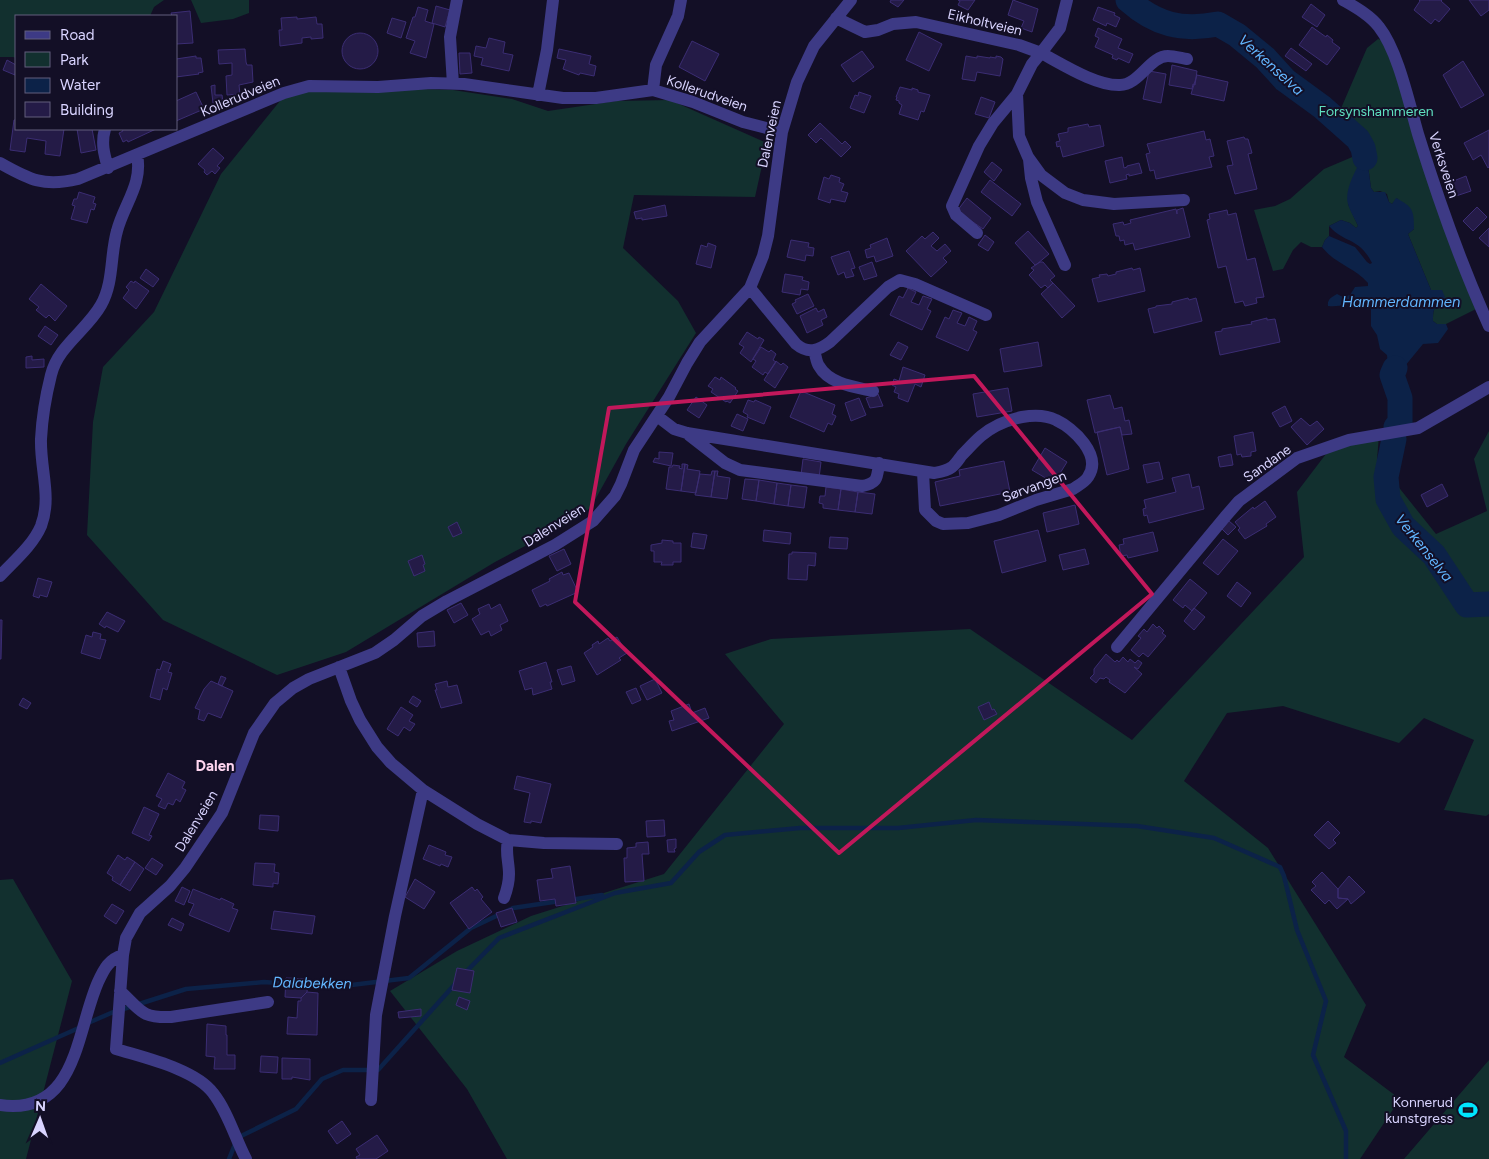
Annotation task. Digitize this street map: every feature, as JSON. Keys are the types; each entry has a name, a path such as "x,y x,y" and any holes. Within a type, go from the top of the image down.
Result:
{"street":[{"path":"453,84 450,37 457,0"},
{"path":"538,95 548,42 553,0"},
{"path":"652,90 656,65 678,16 681,0"},
{"name":"Dalenveien","path":"246,1159 222,1106 205,1083 185,1072 116,1048 123,955 126,938 134,922 140,913 170,886 186,868 222,813 254,733 275,703 293,688 309,679 375,653 394,640 422,616 555,545 592,521 607,507 622,484 634,450 669,398 686,363 700,342 750,288 763,256 768,236 782,132 796,82 814,46 851,0"},
{"path":"977,233 956,215 952,206 979,146 993,123 1017,94 1032,64 1060,28 1067,0"},
{"name":"Verksveien","path":"1343,0 1359,10 1379,27 1394,58 1446,220 1467,276 1489,326"},
{"name":"Eikholtveien","path":"836,18 865,32 878,30 893,24 916,22 1019,45 1041,53 1098,81 1121,85 1135,80 1147,67 1166,56 1187,59"},
{"name":"Kollerudveien","path":"0,163 45,183 70,181 108,168 301,87 318,85 361,87 431,83 453,84 563,98 596,98 652,90 693,102 743,122 782,132"},
{"path":"1017,94 1018,136 1028,157 1041,175 1065,193 1083,200 1114,204 1184,200"},
{"path":"105,130 102,136 103,149 108,168"},
{"path":"0,576 34,539 41,525 46,497 41,439 51,376 57,359 94,315 104,297 110,280 116,233 137,181 139,164 137,155"},
{"path":"1028,157 1037,202 1065,265"},
{"path":"750,288 796,344 802,348 814,350 822,348 830,342 888,287 900,280 915,284 986,315"},
{"path":"814,350 819,366 828,376 844,383 873,391"},
{"name":"Sandane","path":"1117,647 1240,501 1297,458 1349,440 1418,428 1489,387"},
{"name":"Sørvangen","path":"657,416 674,428 687,433 934,473 952,467 982,435 997,425 1034,416 1055,419 1070,429 1082,441 1089,452 1092,462 1090,475 1073,489 981,520 954,524 942,524 936,521 926,510 923,472"},
{"path":"687,433 725,463 740,470 862,486 871,485 877,479 880,463"},
{"path":"339,667 351,701 366,733 391,763 423,790 485,829 508,840 544,843 617,844"},
{"path":"371,1100 376,1015 395,916 423,790"},
{"path":"504,898 510,873 506,848 508,840"},
{"path":"0,1105 35,1103 50,1094 58,1086 69,1071 90,1001 103,972 109,962 115,957 123,955"},
{"path":"120,991 144,1015 156,1018 171,1018 268,1002"}],"highlighted area":[{"path":"974,376 1152,594 839,853 575,602 609,408"}],"green space":[{"path":"0,0 164,0 154,7 150,15 15,15 15,58 0,57"},
{"path":"191,0 249,0 249,13 233,19 201,23"},
{"name":"Forsynshammeren","path":"1378,39 1387,42 1480,307 1446,324 1437,324 1433,321 1434,309 1443,302 1442,290 1431,290 1408,234 1414,229 1397,198 1392,204 1389,202 1387,194 1380,191 1374,192 1371,188 1367,158 1365,158 1361,145 1355,136 1336,120 1367,48"},
{"path":"319,86 453,90 512,99 548,111 616,101 670,100 767,143 755,197 634,195 623,248 678,301 696,333 626,444 591,507 580,517 495,562 346,652 277,675 163,620 87,535 93,422 103,367 154,312 221,174 288,91"},
{"path":"1357,155 1362,159 1354,176 1348,204 1358,226 1356,228 1350,223 1341,220 1329,226 1329,236 1322,247 1311,247 1301,242 1293,250 1283,269 1273,271 1254,210 1275,206 1290,199 1324,169"},
{"path":"1489,431 1489,814 1486,816 1444,810 1474,740 1424,718 1399,743 1283,706 1227,713 1184,781 1268,848 1366,1005 1344,1057 1400,1099 1360,1159 507,1159 467,1089 390,991 457,951 531,916 664,874 784,724 725,654 771,639 970,629 1132,740 1304,557 1297,492 1332,446 1379,435 1377,460 1436,534 1487,511 1474,459"},
{"path":"13,879 72,981 26,1159 0,1159 0,880"},
{"name":"Konnerud kunstgress","path":"1489,1060 1489,1159 1404,1159"}],"water":[{"name":"Hammerdammen","path":"1367,158 1371,188 1374,192 1385,192 1389,202 1392,204 1396,198 1406,204 1413,213 1414,229 1408,234 1431,290 1442,290 1445,297 1443,302 1434,309 1433,321 1437,324 1446,324 1448,329 1438,343 1423,344 1400,372 1388,364 1387,355 1380,349 1377,335 1371,326 1369,304 1358,303 1328,306 1329,300 1337,294 1343,297 1350,295 1355,287 1368,286 1368,283 1363,278 1333,258 1322,247 1329,236 1355,247 1367,262 1372,263 1362,249 1329,226 1341,220 1350,223 1356,228 1358,226 1347,199 1351,181 1359,164 1362,159"}],"building":[{"path":"891,0 904,0 898,7 890,2"},
{"path":"958,0 975,0 968,10 958,5 960,1"},
{"path":"1013,0 1038,9 1032,32 1021,28 1024,21 1008,15"},
{"path":"1419,0 1442,0 1450,9 1439,22 1435,19 1431,24 1414,10"},
{"path":"1469,0 1489,0 1489,10 1481,16"},
{"path":"1311,4 1325,15 1317,27 1302,17"},
{"path":"436,6 450,10 445,27 432,23"},
{"path":"418,7 428,10 425,21 434,24 426,58 410,53 415,41 406,38"},
{"path":"1098,7 1115,13 1114,15 1120,18 1116,27 1107,23 1106,26 1093,20"},
{"path":"190,11 193,43 178,44 178,15 172,15 171,13"},
{"path":"297,17 297,19 316,17 317,24 322,24 323,38 302,38 302,43 280,46 279,30 282,30 281,18"},
{"path":"392,18 406,22 401,38 387,33"},
{"path":"1312,27 1326,37 1327,35 1340,48 1327,65 1299,45"},
{"path":"1098,28 1122,39 1118,48 1133,54 1129,63 1118,58 1117,60 1112,58 1113,55 1095,47 1099,38 1095,36"},
{"path":"919,32 942,44 929,71 906,60"},
{"path":"360,33 372,39 378,51 372,63 360,69 348,63 342,51 348,39"},
{"path":"489,38 505,42 503,53 513,55 509,71 481,65 483,58 474,56 476,46 486,48"},
{"path":"692,41 719,54 705,81 679,67"},
{"path":"1291,48 1312,64 1306,71 1285,56"},
{"path":"245,49 247,65 252,65 253,82 239,85 240,94 227,95 226,76 232,75 232,63 219,64 218,50"},
{"path":"559,49 591,56 589,64 596,66 594,76 580,73 579,75 563,69 566,60 557,58"},
{"path":"862,51 874,67 853,82 841,65"},
{"path":"459,53 470,53 472,73 460,74"},
{"path":"196,56 196,58 201,58 203,72 178,77 178,59"},
{"path":"966,56 977,58 977,56 1001,57 1003,59 1000,76 977,72 975,81 962,79"},
{"path":"7,60 15,64 15,75 3,70"},
{"path":"1463,61 1484,95 1461,108 1443,75"},
{"path":"1172,65 1197,71 1195,85 1193,84 1192,89 1169,85"},
{"path":"1149,71 1166,74 1161,103 1143,99"},
{"path":"1197,75 1228,82 1224,101 1191,94"},
{"path":"215,85 215,95 222,95 223,102 213,103 211,86"},
{"path":"900,87 912,90 912,88 918,90 918,92 930,95 924,112 921,111 918,120 899,114 902,105 896,100 896,97"},
{"path":"196,92 204,109 178,120 178,100"},
{"path":"859,92 871,96 864,113 850,108 855,95 858,96"},
{"path":"981,97 995,102 989,118 975,114"},
{"path":"14,120 15,130 64,130 60,156 45,154 46,141 27,138 25,152 10,150"},
{"path":"820,123 842,144 845,141 851,147 841,157 821,138 816,143 808,135"},
{"path":"1088,124 1089,127 1100,125 1104,146 1063,157 1060,146 1057,147 1056,142 1060,141 1058,134 1068,132 1068,128"},
{"path":"77,130 92,130 96,150 81,153"},
{"path":"154,130 128,142 127,140 123,142 119,133 123,131"},
{"path":"1489,130 1488,168 1481,155 1473,160 1464,143"},
{"path":"1204,131 1206,140 1210,139 1214,156 1209,157 1212,167 1156,179 1154,170 1150,171 1146,154 1150,153 1147,144"},
{"path":"1244,137 1248,139 1252,153 1248,154 1257,189 1235,194 1227,166 1233,165 1227,141"},
{"path":"213,148 224,158 217,166 220,168 215,174 212,171 207,175 204,172 205,170 198,164"},
{"path":"1122,157 1124,168 1139,163 1142,173 1129,176 1129,174 1126,175 1127,179 1110,183 1105,161"},
{"path":"992,162 1002,170 994,181 984,172"},
{"path":"831,175 840,178 839,182 844,184 841,191 848,193 845,202 831,199 830,203 818,199 824,177 829,179"},
{"path":"1466,176 1471,191 1456,196 1451,182"},
{"path":"990,180 1021,204 1012,216 981,192"},
{"path":"79,192 95,197 93,203 96,204 94,210 91,209 87,223 71,219 75,206 72,205 74,199 77,199"},
{"path":"967,198 991,218 983,229 957,211"},
{"path":"665,205 667,216 642,220 642,218 636,219 634,212"},
{"path":"1477,207 1487,217 1473,231 1463,221"},
{"path":"1183,208 1190,237 1135,250 1133,243 1125,245 1124,240 1120,241 1119,236 1116,236 1113,224 1123,222 1124,225 1131,223 1130,220 1176,209 1177,214 1177,210"},
{"path":"1227,210 1228,215 1236,213 1247,260 1255,258 1264,297 1256,298 1257,303 1245,306 1243,301 1235,303 1226,266 1218,268 1207,220 1210,219 1209,214"},
{"path":"1489,228 1489,247 1479,238"},
{"path":"1028,231 1049,254 1035,265 1015,243"},
{"path":"933,232 939,238 931,246 937,251 945,244 951,251 943,258 947,262 931,277 906,251 922,236 925,239"},
{"path":"985,235 994,242 988,251 978,245"},
{"path":"887,238 893,256 876,262 874,256 867,258 865,250 871,248 870,245"},
{"path":"791,240 809,243 808,247 814,248 813,256 806,255 805,261 787,257"},
{"path":"708,243 716,246 711,268 696,264 701,245 707,247"},
{"path":"849,251 855,268 851,269 854,276 846,278 844,272 838,275 831,257"},
{"path":"872,262 877,276 864,280 859,267"},
{"path":"1043,262 1055,276 1050,280 1053,283 1048,288 1045,285 1041,288 1029,275 1034,270 1031,268"},
{"path":"1132,268 1133,270 1140,268 1145,291 1098,302 1092,279 1100,277 1099,275 1107,274 1108,276"},
{"path":"146,269 159,279 153,287 140,278"},
{"path":"785,274 803,277 802,280 809,282 808,290 801,289 800,295 782,292"},
{"path":"131,281 134,283 135,281 149,291 136,309 123,298 129,290 126,287"},
{"path":"1053,283 1075,306 1062,318 1041,294"},
{"path":"41,284 67,306 55,321 49,315 46,318 36,310 39,307 29,299"},
{"path":"908,288 916,292 911,302 919,305 923,296 932,299 927,309 931,311 922,330 890,315 899,296 903,298"},
{"path":"808,294 814,306 797,314 792,304 796,302 795,300"},
{"path":"1188,298 1189,300 1196,298 1202,321 1154,333 1148,309 1172,304 1172,302"},
{"path":"816,308 818,312 824,309 827,317 821,320 823,325 807,333 800,316"},
{"path":"953,310 962,313 957,323 965,326 969,317 977,321 973,330 977,332 968,351 936,337 945,317 949,319"},
{"path":"1267,318 1267,320 1275,319 1280,342 1220,355 1215,332 1252,324 1251,322"},
{"path":"45,326 58,335 51,345 38,336"},
{"path":"747,332 758,339 759,337 764,340 751,362 740,353 744,347 739,344"},
{"path":"898,342 908,347 901,360 890,355"},
{"path":"1038,342 1042,366 1004,372 1000,349"},
{"path":"761,347 769,352 771,350 776,354 773,360 776,362 768,374 765,372 763,375 752,367 756,361 753,359"},
{"path":"32,356 32,360 44,359 44,367 26,368 26,357"},
{"path":"776,361 788,367 775,388 764,380"},
{"path":"903,367 925,375 921,387 915,384 908,402 898,398 899,394 894,392 896,387 892,385 894,379 899,381"},
{"path":"715,377 720,380 721,377 738,391 730,403 711,392 713,389 708,386"},
{"path":"1008,388 1012,411 977,417 973,394"},
{"path":"801,391 835,405 832,414 836,416 832,425 828,423 824,432 790,417"},
{"path":"878,394 883,406 870,408 866,398"},
{"path":"1110,395 1114,409 1122,407 1125,421 1129,420 1132,434 1122,435 1120,427 1095,433 1087,400"},
{"path":"696,397 707,405 699,418 687,410"},
{"path":"859,398 866,415 851,421 845,403"},
{"path":"748,400 754,402 755,400 771,407 764,424 747,417 748,415 743,412"},
{"path":"1285,406 1292,421 1280,427 1272,413"},
{"path":"737,414 748,419 743,431 731,426"},
{"path":"1301,418 1310,426 1317,421 1324,429 1307,445 1291,427"},
{"path":"1120,427 1129,469 1107,475 1097,432"},
{"path":"1253,432 1256,451 1251,452 1251,456 1242,457 1241,454 1237,455 1234,436"},
{"path":"1045,448 1067,462 1054,483 1032,470"},
{"path":"659,452 673,453 671,466 653,462 655,458 659,459"},
{"path":"1231,454 1233,465 1220,467 1218,457"},
{"path":"803,459 821,462 819,478 801,475"},
{"path":"1004,461 1010,492 940,506 935,482 960,476 959,470"},
{"path":"1159,462 1163,479 1147,483 1143,465"},
{"path":"682,464 685,464 681,491 666,489 669,467 673,465 680,466 679,468 682,469"},
{"path":"685,464 688,465 687,469 700,471 696,493 681,491"},
{"path":"712,471 715,471 711,497 695,495 700,474 711,475"},
{"path":"715,471 718,471 717,476 730,478 727,499 711,497"},
{"path":"1189,474 1192,488 1199,486 1204,509 1149,523 1147,515 1144,516 1143,509 1146,508 1144,500 1176,492 1172,478"},
{"path":"745,479 759,480 756,501 742,499"},
{"path":"759,480 777,483 774,504 756,501"},
{"path":"777,483 791,485 788,506 774,504"},
{"path":"1442,484 1448,496 1427,507 1421,495"},
{"path":"791,485 807,487 804,508 788,506"},
{"path":"826,487 841,489 838,510 823,508 823,504 819,503 820,496 825,496"},
{"path":"841,489 858,492 855,512 838,510"},
{"path":"858,492 875,494 872,514 855,512"},
{"path":"1265,501 1276,517 1266,524 1267,526 1245,539 1235,522 1253,507 1254,509"},
{"path":"1075,505 1079,524 1047,532 1043,513"},
{"path":"1229,521 1236,527 1228,535 1222,529"},
{"path":"457,522 462,533 453,537 448,527"},
{"path":"764,530 791,533 790,544 763,541"},
{"path":"1038,530 1046,561 1002,573 994,541"},
{"path":"1153,532 1158,551 1128,558 1127,555 1121,556 1119,545 1124,544 1123,539"},
{"path":"693,533 707,535 704,549 691,547"},
{"path":"830,537 848,538 847,549 829,548"},
{"path":"1223,539 1238,551 1218,575 1203,563"},
{"path":"662,540 681,543 681,562 673,562 673,565 661,565 662,562 654,562 654,551 651,551 651,545 662,543"},
{"path":"564,549 571,564 557,571 549,556"},
{"path":"1085,549 1089,564 1063,570 1059,555"},
{"path":"792,552 816,553 815,566 808,565 807,580 788,579 789,554 792,554"},
{"path":"422,555 425,571 414,576 408,561"},
{"path":"562,572 563,575 569,573 578,592 547,606 546,604 540,607 532,590 550,581 549,579"},
{"path":"38,578 52,582 47,597 40,595 39,598 33,596"},
{"path":"1190,579 1207,593 1192,611 1185,605 1183,608 1173,600"},
{"path":"1237,582 1251,593 1241,607 1227,596"},
{"path":"461,603 468,615 454,623 447,610"},
{"path":"489,604 491,609 500,604 508,621 500,625 502,630 491,636 489,631 481,635 472,619 480,614 478,609"},
{"path":"1194,608 1205,617 1194,630 1184,621"},
{"path":"107,612 125,621 118,632 99,624"},
{"path":"0,620 2,620 1,659 0,659"},
{"path":"1153,624 1157,628 1159,626 1164,631 1162,633 1166,636 1148,657 1143,653 1139,657 1131,650 1141,638 1138,636 1144,629 1147,632"},
{"path":"434,631 435,646 418,647 417,633"},
{"path":"93,632 101,634 100,639 106,640 100,659 81,653 86,635 92,637"},
{"path":"617,637 627,653 619,658 621,660 597,675 584,653 598,641 599,644 608,638 610,641"},
{"path":"1106,654 1115,662 1117,660 1119,662 1123,657 1128,662 1130,659 1135,663 1138,660 1142,663 1138,669 1134,667 1142,674 1125,693 1109,682 1110,680 1106,677 1104,679 1100,678 1096,683 1090,678 1094,674 1094,669"},
{"path":"163,661 171,664 168,672 172,673 167,690 163,688 160,700 150,697 157,669 160,670"},
{"path":"546,662 552,682 550,682 552,689 533,695 532,688 525,690 519,671"},
{"path":"571,666 575,681 562,685 557,670"},
{"path":"221,676 226,678 222,686 218,684"},
{"path":"655,679 662,693 647,700 640,686"},
{"path":"211,681 233,691 221,718 208,713 204,721 198,719 200,710 195,708 204,689"},
{"path":"447,681 448,687 457,685 462,703 441,708 435,684"},
{"path":"636,688 641,700 632,704 626,692"},
{"path":"413,696 421,701 417,707 409,702"},
{"path":"23,698 31,703 27,709 19,705"},
{"path":"989,702 992,710 994,709 997,714 984,720 978,707"},
{"path":"689,704 692,713 705,708 709,718 672,731 669,721 674,720 671,711"},
{"path":"401,707 413,715 409,721 415,724 410,731 404,727 398,736 387,729"},
{"path":"168,773 185,782 182,788 186,790 180,802 176,799 173,805 168,803 165,809 158,806 162,799 156,796"},
{"path":"517,776 551,784 541,823 524,822 530,793 514,789"},
{"path":"144,807 159,814 149,835 152,836 149,841 132,833"},
{"path":"260,815 279,816 278,831 259,829"},
{"path":"664,820 665,836 647,837 646,821"},
{"path":"1328,821 1340,833 1333,840 1336,843 1329,849 1314,835"},
{"path":"676,839 675,852 668,852 667,840"},
{"path":"648,842 649,854 642,854 644,881 625,882 624,858 627,858 627,848 636,847 636,843"},
{"path":"429,845 446,852 445,855 452,857 448,867 423,859"},
{"path":"118,855 125,860 127,857 135,862 120,885 112,880 113,877 107,873"},
{"path":"152,858 163,865 156,875 145,868"},
{"path":"135,862 144,869 130,891 120,885"},
{"path":"255,863 275,864 274,872 279,873 278,884 273,883 273,887 253,885"},
{"path":"570,866 576,903 556,906 555,899 540,901 537,880 553,878 551,869"},
{"path":"1322,872 1338,889 1338,898 1348,899 1337,909 1329,900 1325,904 1311,890 1316,886 1312,882"},
{"path":"1349,876 1365,892 1351,904 1348,899 1338,898 1338,889"},
{"path":"415,879 435,892 424,909 405,897"},
{"path":"182,887 190,891 184,905 175,901"},
{"path":"472,887 475,891 477,889 483,897 481,899 492,912 469,929 450,903"},
{"path":"193,889 234,904 232,908 238,910 229,932 189,915 194,904 188,902"},
{"path":"112,904 124,911 116,924 104,916"},
{"path":"512,908 517,922 501,927 496,913"},
{"path":"274,911 315,916 312,934 271,929"},
{"path":"172,918 184,924 181,931 168,925"},
{"path":"457,968 474,971 470,993 452,990"},
{"path":"286,978 308,979 307,992 301,998 285,997"},
{"path":"307,992 318,993 317,1035 287,1034 288,1017 297,1018 298,1001 301,1001 301,998"},
{"path":"459,997 470,1001 467,1010 456,1005"},
{"path":"421,1009 421,1016 399,1018 398,1012"},
{"path":"207,1024 226,1026 227,1055 235,1055 235,1069 214,1069 215,1057 206,1056"},
{"path":"261,1056 278,1057 277,1073 260,1072"},
{"path":"282,1058 310,1059 310,1080 292,1077 292,1079 282,1079"},
{"path":"342,1121 351,1134 337,1144 328,1131"},
{"path":"377,1135 388,1151 376,1159 357,1159 356,1157 360,1155 356,1149"}],"waterway":[{"name":"Verkenselva","path":"1128,0 1149,15 1170,24 1193,27 1218,24 1237,35 1265,58 1285,80 1322,107 1358,139 1363,148 1365,158"},
{"path":"1395,368 1392,375 1400,398 1400,423 1396,427"},
{"name":"Verkenselva","path":"1394,439 1386,477 1388,499 1403,526 1434,555 1467,605 1489,604"},
{"path":"464,974 499,938 615,893 671,883 699,852 725,835 800,828 898,828 976,820 1137,826 1214,838 1280,867 1284,876 1297,930 1326,1001 1313,1055 1346,1131 1346,1159"},
{"name":"Dalabekken","path":"570,900 602,895"},
{"name":"Dalabekken","path":"304,984 343,986 409,978 471,928 513,908 560,901"},
{"name":"Dalabekken","path":"88,1023 111,1013 186,989 264,982 291,984"},
{"path":"239,1137 296,1109 322,1079 343,1070 378,1070 456,983"},
{"name":"Dalabekken","path":"0,1063 81,1027"},
{"path":"229,1159 235,1144"}],"place":[{"name":"Konnerud kunstgress","path":"1468,1110"}],"district":[{"name":"Dalen","path":"215,766"}]}
